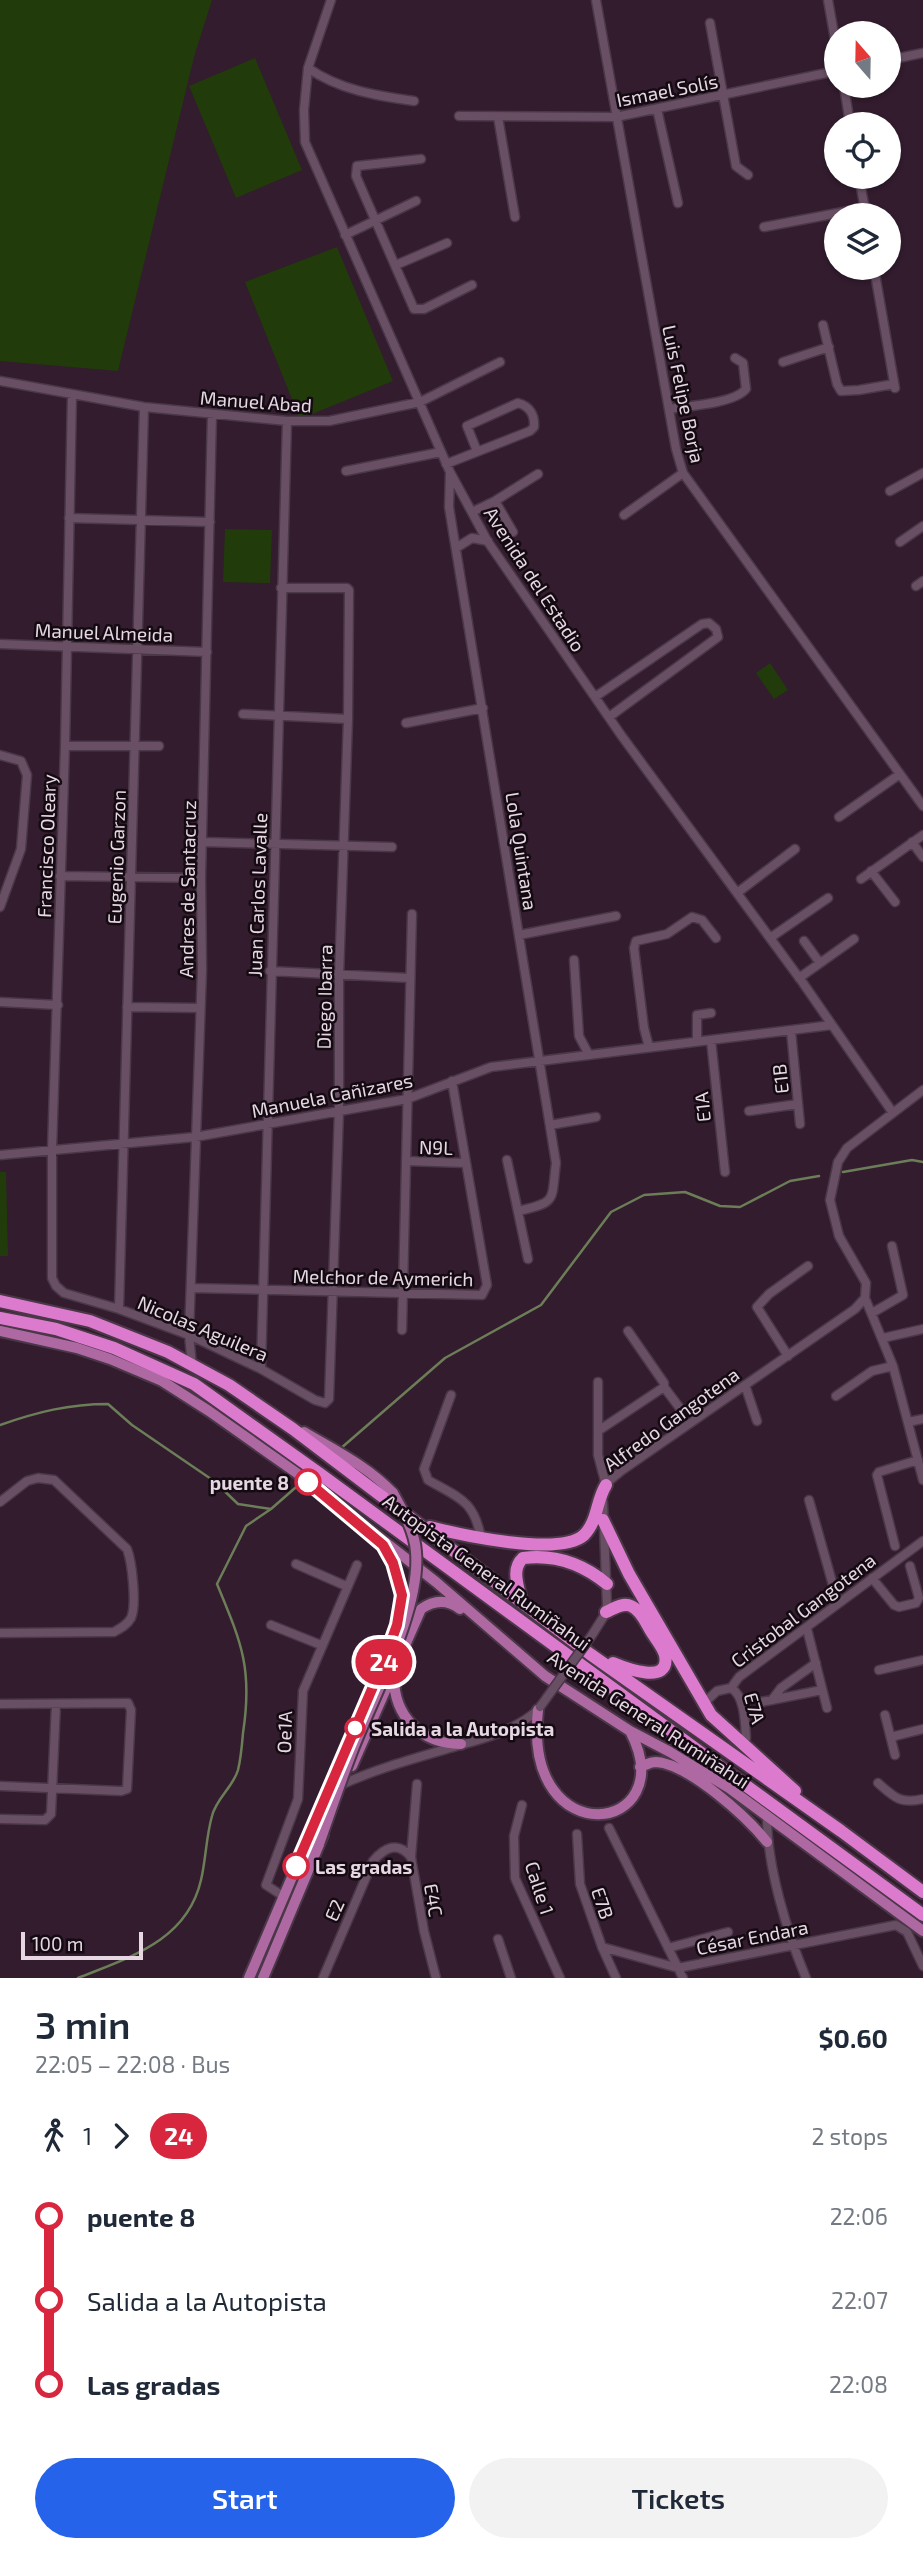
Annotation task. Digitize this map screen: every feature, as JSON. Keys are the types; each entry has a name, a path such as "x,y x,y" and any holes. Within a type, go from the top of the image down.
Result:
{"highway":[{"name":"Autopista General Rumiñahui","path":"0,1301 90,1321 168,1352 258,1405 422,1525 590,1654 923,1892"},
{"name":"Autopista General Rumiñahui","path":"0,1318 56,1329 114,1348 194,1384 310,1475 923,1915"},
{"path":"422,1525 481,1538 556,1546 578,1540 591,1526 601,1493 606,1486"},
{"path":"603,1520 629,1574 711,1715 841,1831"},
{"path":"521,1600 516,1574 518,1563 523,1558 548,1558 572,1563 591,1571 607,1584"},
{"path":"590,1654 635,1672 654,1672 661,1669 665,1663 665,1654 640,1613 625,1605 606,1612"}],"main road":[{"name":"Avenida General Rumiñahui","path":"0,1331 88,1352 162,1381 310,1475 320,1491 436,1582 545,1676 629,1731 699,1769 923,1931"},
{"path":"258,1405 376,1475 393,1493 406,1517 416,1550 416,1580 406,1619 352,1751 319,1844"},
{"path":"248,1978 384,1661 397,1625 402,1595 393,1563 383,1545 320,1491"},
{"path":"263,1978 415,1616 434,1602 453,1604 492,1631"},
{"path":"397,1664 396,1695 409,1723 432,1740 461,1744"},
{"path":"539,1708 536,1728 543,1771 554,1792 573,1808 595,1814 619,1810 635,1793 640,1767 637,1747 629,1731"},
{"path":"640,1767 653,1762 679,1770 733,1806 767,1842"}],"street":[{"name":"Avenida del Estadio","path":"331,0 308,68 304,110 305,142 448,468 488,542 608,717 799,978 893,1113"},
{"name":"Luis Felipe Borja","path":"596,0 676,449 683,472 923,806"},
{"path":"828,0 832,21"},
{"path":"710,23 736,166 748,175"},
{"path":"901,58 923,53"},
{"path":"308,68 346,87 373,96 414,101"},
{"name":"Ismael Solís","path":"459,116 616,117 824,74"},
{"path":"657,109 678,203"},
{"path":"498,117 515,217"},
{"path":"421,159 357,166 356,176 414,309 420,311 472,285"},
{"path":"345,236 416,201"},
{"path":"764,227 824,217"},
{"path":"396,265 447,243"},
{"path":"823,324 841,391 895,386 876,280"},
{"path":"783,362 829,347"},
{"path":"669,409 741,394 746,388 743,363 736,358"},
{"name":"Manuel Abad","path":"0,381 144,407 287,421 329,421 420,402 500,362"},
{"name":"Francisco Oleary","path":"64,1293 54,1284 50,1272 68,647 72,394"},
{"path":"448,468 477,451 530,431 535,421 530,410 518,403 467,425 477,451"},
{"name":"Eugenio Garzon","path":"119,1309 144,407"},
{"name":"Andres de Santacruz","path":"192,1365 189,1335 200,1008 212,414"},
{"name":"Juan Carlos Lavalle","path":"261,1369 287,421"},
{"path":"345,471 441,452"},
{"name":"Lola Quintana","path":"448,468 456,548 556,1163 551,1198 541,1206 518,1211"},
{"path":"624,515 683,472"},
{"path":"890,491 923,473"},
{"path":"471,512 495,501 538,474"},
{"path":"495,501 513,532"},
{"path":"69,518 211,522"},
{"path":"900,542 923,526"},
{"path":"456,548 472,538 488,542"},
{"name":"Diego Ibarra","path":"281,588 348,589 348,719 339,976 339,1111 329,1399 325,1403"},
{"path":"595,697 702,624 709,623 716,629 718,637 608,717"},
{"name":"Manuel Almeida","path":"0,644 207,652"},
{"path":"406,723 483,708"},
{"path":"243,713 348,719"},
{"path":"65,746 159,746"},
{"path":"0,755 21,761 27,775 21,849 0,907"},
{"path":"839,817 900,774"},
{"path":"861,879 923,835"},
{"path":"203,842 392,847"},
{"path":"912,842 923,857"},
{"path":"737,892 795,849"},
{"path":"871,871 895,902"},
{"path":"60,876 201,877"},
{"path":"770,938 828,898"},
{"path":"401,1330 412,915"},
{"path":"519,935 615,916"},
{"path":"649,1047 635,960 636,941 667,934 695,916 702,920 716,938"},
{"path":"799,978 854,939"},
{"path":"804,941 820,963"},
{"path":"574,960 579,1036 589,1055"},
{"path":"270,971 410,978"},
{"path":"0,1002 58,1005"},
{"path":"127,1007 200,1008"},
{"path":"698,1041 697,1016 710,1013"},
{"name":"Manuela Cañizares","path":"0,1155 195,1138 407,1099 491,1066 832,1025"},
{"name":"E1B","path":"791,1031 800,1124"},
{"name":"E1A","path":"711,1040 725,1172"},
{"name":"Melchor de Aymerich","path":"191,1288 479,1297 486,1290 452,1081"},
{"path":"923,1090 847,1148 838,1162 830,1200 839,1236 866,1283 865,1298 893,1366 923,1480"},
{"path":"749,1111 799,1104"},
{"path":"550,1125 596,1117"},
{"path":"507,1160 528,1259"},
{"name":"N9L","path":"406,1161 466,1163"},
{"path":"872,1312 903,1295 892,1246"},
{"path":"788,1356 757,1307 769,1294 808,1266"},
{"name":"Nicolas Aguilera","path":"64,1293 119,1309 189,1335 325,1403"},
{"name":"Alfredo Gangotena","path":"328,1791 518,1725 539,1708 606,1612 603,1503 606,1486 621,1471 855,1309 865,1298"},
{"path":"883,1338 923,1329"},
{"path":"628,1331 679,1407"},
{"path":"836,1396 872,1371 893,1366"},
{"path":"598,1382 599,1461 606,1486"},
{"path":"745,1385 757,1421"},
{"path":"598,1432 664,1387"},
{"path":"451,1395 424,1469 428,1480 469,1505 481,1538"},
{"path":"908,1422 923,1419"},
{"path":"895,1546 877,1475 879,1472 918,1460"},
{"path":"0,1502 27,1481 37,1478 54,1480 127,1549 131,1560 133,1612 130,1621 114,1632 0,1633"},
{"path":"809,1500 838,1603"},
{"name":"Cristobal Gangotena","path":"704,1703 717,1691 731,1688 739,1677 923,1541"},
{"path":"296,1564 346,1586"},
{"name":"Oe1A","path":"283,1896 266,1885 298,1799 302,1696 356,1564"},
{"path":"872,1578 894,1605 899,1607 916,1603 919,1598 910,1566"},
{"path":"271,1625 321,1645"},
{"path":"807,1629 827,1708"},
{"path":"879,1670 923,1660"},
{"path":"772,1700 781,1688 816,1663"},
{"name":"E7A","path":"731,1688 741,1700 746,1738"},
{"path":"761,1702 822,1690"},
{"path":"0,1703 128,1703 131,1710 127,1789 121,1791 0,1786"},
{"path":"0,1819 45,1820 51,1814 56,1704"},
{"path":"885,1715 895,1755"},
{"path":"891,1737 923,1729"},
{"path":"878,1783 905,1802 923,1799"},
{"name":"E4C","path":"417,1784 411,1857 424,1931 436,1978"},
{"name":"Calle 1","path":"522,1805 514,1836 516,1878 560,1978"},
{"path":"767,1817 767,1842 793,1946 806,1978"},
{"path":"610,1828 683,1978"},
{"name":"E7B","path":"577,1834 580,1884 616,1978"},
{"name":"E2","path":"323,1978 373,1861 385,1850 398,1846 411,1857"},
{"name":"César Endara","path":"602,1947 678,1968 892,1924 901,1926 907,1932 923,1966"},
{"path":"668,1948 728,1932"},
{"path":"498,1939 511,1978"}],"green space":[{"path":"0,0 212,0 194,57 118,371 0,361"},
{"path":"255,58 302,170 236,198 189,86"},
{"path":"337,247 393,381 300,419 245,282"},
{"path":"225,529 272,530 270,583 223,582"},
{"path":"770,663 788,690 774,699 756,673"},
{"path":"0,1172 6,1172 8,1256 0,1256"}],"waterway":[{"path":"843,1172 912,1160 923,1162"},
{"path":"340,1449 445,1358 541,1305 611,1212 644,1195 685,1192 720,1206 740,1207 790,1181 819,1176"},
{"path":"0,1425 53,1410 108,1404 132,1425 214,1481 238,1504 271,1509"},
{"path":"78,1978 154,1944 170,1932 194,1901 201,1880 214,1810 238,1770 246,1710 247,1690 243,1656 217,1584 246,1526 271,1509 303,1481"}],"bus line":[{"name":"24","path":"296,1866 384,1661 397,1625 402,1595 393,1563 383,1545 308,1482"}],"place":[{"name":"puente 8","path":"308,1482"},
{"name":"Salida a la Autopista","path":"355,1728"},
{"name":"Las gradas","path":"296,1866"}]}
